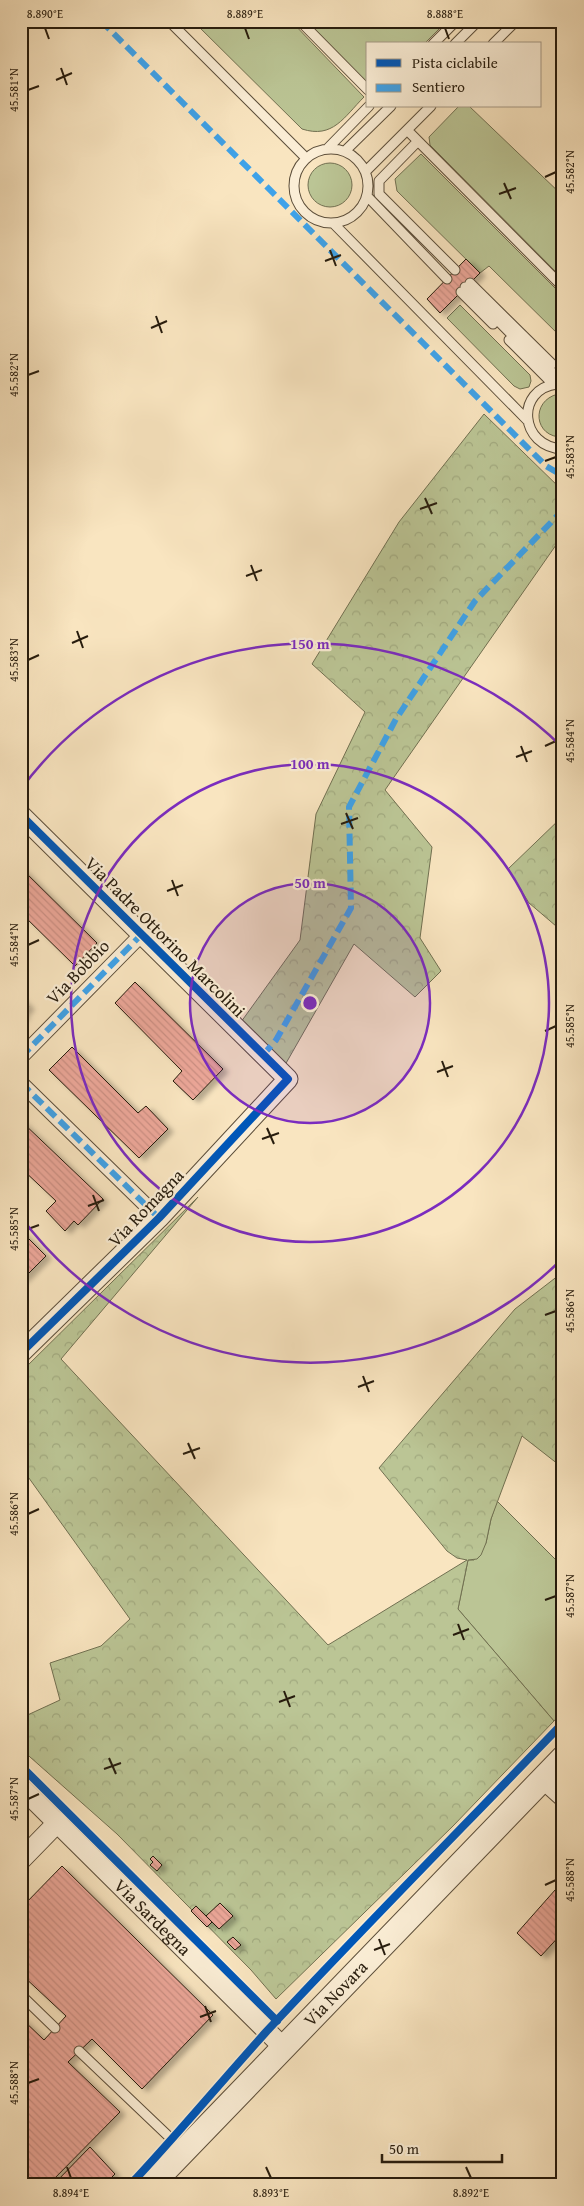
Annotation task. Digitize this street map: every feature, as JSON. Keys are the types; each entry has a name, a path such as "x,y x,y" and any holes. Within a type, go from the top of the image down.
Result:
{"street":[{"name":"Via Padre Ottorino Marcolini","path":"21,815 288,1080"},
{"name":"Via Bobbio","path":"21,1057 141,935"},
{"name":"Via Romagna","path":"24,1344 159,1218 288,1080"},
{"path":"21,1083 159,1218"},
{"name":"Via Novara","path":"151,2185 563,1758"},
{"path":"543,1779 563,1797"},
{"name":"Via Sardegna","path":"21,1787 284,2046"},
{"path":"21,1860 58,1822"}],"lane":[{"path":"169,21 306,158"},
{"path":"300,21 366,88"},
{"path":"435,42 456,21"},
{"path":"457,42 478,21"},
{"path":"495,42 516,21"},
{"path":"328,148 367,108"},
{"path":"344,151 387,108"},
{"path":"366,171 429,108"},
{"path":"407,130 563,287"},
{"path":"368,193 451,274 379,194 379,181 418,141"},
{"path":"328,148 344,151 357,159 366,171 368,193 358,212 342,222 321,222 302,210 296,200 294,178 299,167 306,158 328,148"},
{"path":"333,223 527,420 530,430 536,439 544,445 563,449"},
{"path":"465,288 553,384"},
{"path":"465,288 563,375"},
{"path":"465,288 563,383"},
{"path":"527,420 531,401 536,394 553,384 563,383"},
{"path":"21,1995 55,2028"},
{"path":"79,2051 184,2151"}],"green space":[{"path":"193,21 291,21 364,97 344,119 330,129 313,131 302,129"},
{"path":"305,21 447,21 426,42 366,42 366,82"},
{"path":"457,108 471,108 563,196 563,279 430,145 429,137"},
{"path":"421,154 563,296 563,339 489,266 480,273 397,191 395,179"},
{"path":"330,163 342,167 348,173 352,185 348,197 342,203 330,207 318,203 312,197 308,185 312,173 318,167"},
{"path":"460,305 530,375 529,387 520,389 514,386 447,318"},
{"path":"558,394 563,395 563,437 553,436 546,432 541,426 539,418 543,404 549,398"},
{"path":"484,414 563,491 563,535 385,790 432,847 420,938 441,971 415,997 354,944 285,1065 241,1022 300,940 316,814 365,712 312,664 399,522"},
{"path":"563,816 563,932 529,903 508,869"},
{"path":"198,1197 61,1359 328,1645 467,1560 457,1558 447,1551 379,1468 515,1309 563,1272 563,1468 522,1436 491,1519 486,1543 481,1555 477,1559 468,1560 458,1609 554,1721 453,1826 276,1999 251,1970 117,1834 21,1749 21,1718 60,1700 50,1663 101,1646 130,1619 21,1467 21,1372"},
{"path":"497,1501 563,1567 563,1711 554,1721 458,1609 468,1560 474,1560 486,1543"}],"building":[{"path":"466,259 480,273 440,313 427,299"},
{"path":"21,868 97,943 75,966 21,913"},
{"path":"135,982 223,1069 193,1100 173,1081 182,1071 115,1003"},
{"path":"21,998 29,1007 23,1013 24,1016 21,1019"},
{"path":"72,1047 138,1113 146,1106 168,1129 139,1158 49,1070"},
{"path":"21,1121 103,1199 78,1225 74,1221 65,1231 46,1211 56,1201 21,1168"},
{"path":"21,1231 46,1256 21,1281"},
{"path":"153,1856 162,1865 157,1871 150,1865 153,1862 150,1859"},
{"path":"62,1866 213,2015 142,2089 92,2039 68,2062 120,2112 48,2185 21,2185 21,2018 44,2040 66,2016 21,1974 21,1908"},
{"path":"563,1881 563,1932 541,1956 517,1933"},
{"path":"220,1903 233,1916 219,1929 206,1916"},
{"path":"196,1906 212,1922 207,1927 191,1911"},
{"path":"233,1937 241,1945 235,1950 227,1942"},
{"path":"90,2147 115,2174 104,2185 53,2185"}],"marked path":[{"path":"101,21 546,466 563,476"},
{"path":"263,1055 276,1040 351,908 349,807 396,719 475,601 563,510"},
{"path":"21,1057 141,935"},
{"path":"21,1083 159,1218"}],"cycle path":[{"path":"21,815 288,1079 159,1218 21,1353"},
{"path":"130,2185 266,2032 563,1723"},
{"path":"21,1766 277,2021"}]}
